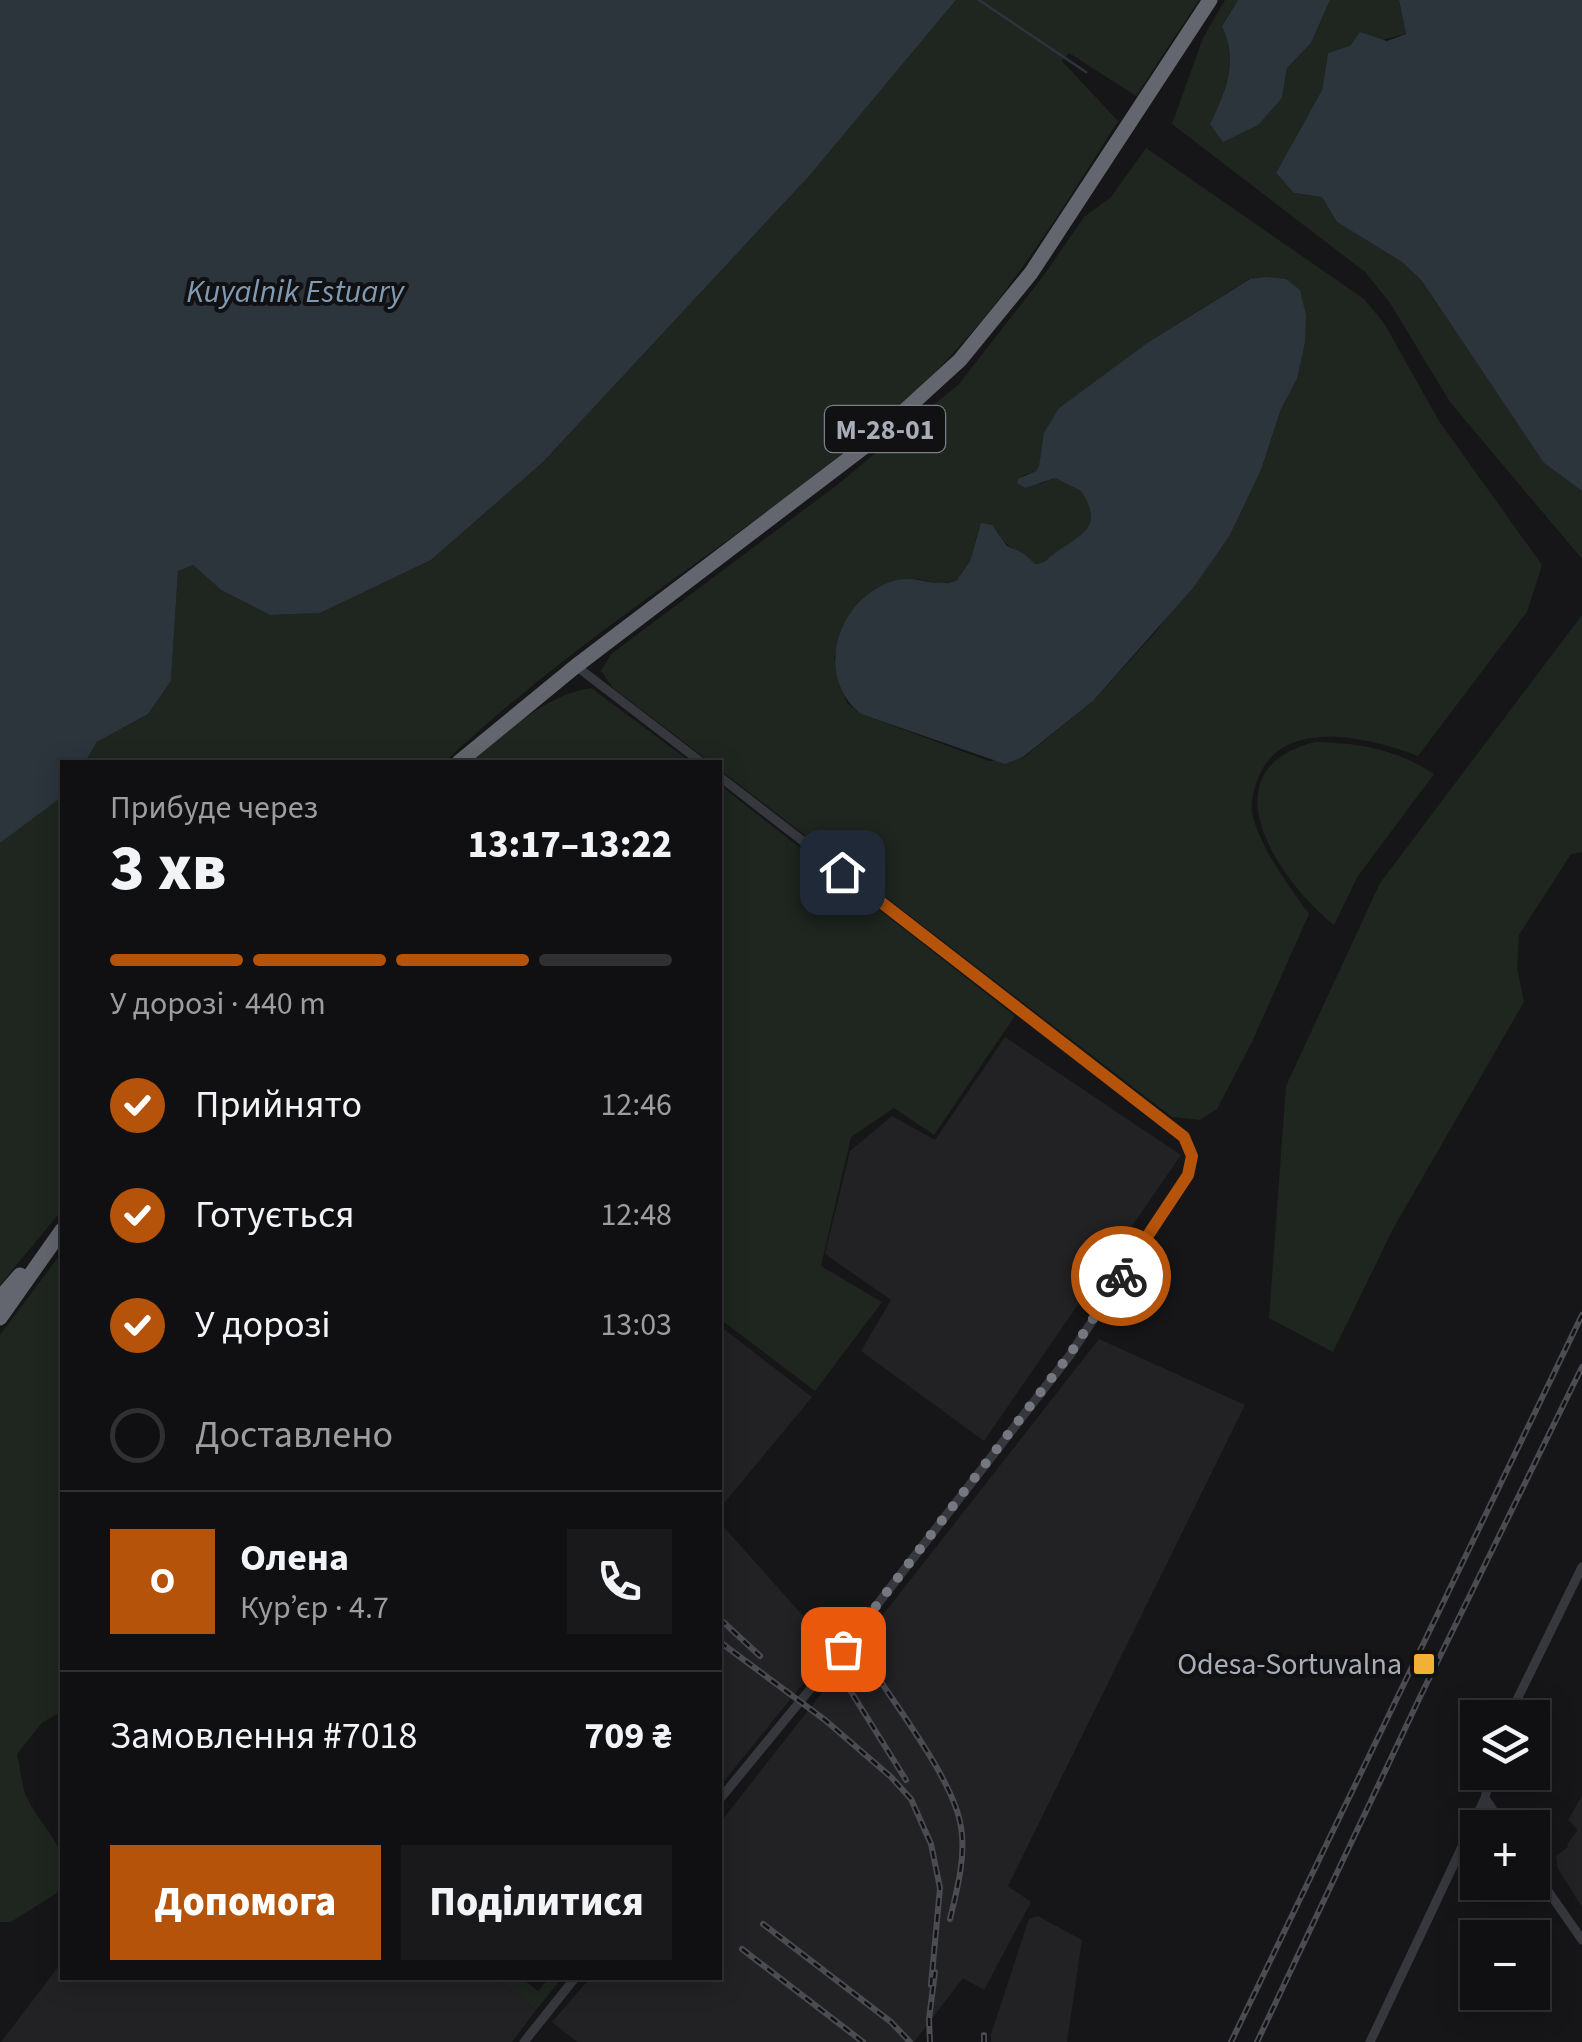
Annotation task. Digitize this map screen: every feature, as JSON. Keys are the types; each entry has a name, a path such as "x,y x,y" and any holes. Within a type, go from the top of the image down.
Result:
{"highway":[{"name":"М-28-01","path":"461,760 576,666 868,444 960,360 1030,273 1210,0"},
{"path":"0,1298 60,1231"},
{"path":"0,1318 60,1232"}],"street":[{"path":"576,666 698,760"},
{"path":"722,779 1178,1131 1192,1156 1188,1175 1070,1354 843,1649 722,1797"},
{"path":"1517,1700 1582,1567"},
{"path":"1370,2042 1487,1790"},
{"path":"1485,1798 1493,1810"},
{"path":"1550,1894 1582,1940"},
{"path":"524,2042 573,1980"}],"shaded area":[{"path":"956,0 1199,0 1136,96 1069,53 1062,61 1118,121 1048,231 970,335 940,367 853,445 557,666 447,760 86,760 97,742 148,714 171,681 178,571 193,565 221,590 270,615 320,613 431,560 543,462 810,175"},
{"path":"1225,0 1238,0 1222,25 1230,64 1210,124 1282,98 1287,68 1311,43 1330,0 1399,0 1406,34 1328,53 1322,90 1276,173 1294,193 1322,197 1337,222 1402,262 1422,281 1544,463 1582,491 1582,559 1450,402 1390,303 1365,272 1172,124 1203,38"},
{"path":"1146,148 1364,299 1384,323 1439,421 1542,565 1527,612 1418,756 1354,739 1308,739 1288,745 1271,757 1259,776 1252,798 1254,821 1271,858 1309,914 1252,1042 1217,1109 1200,1120 1172,1117 722,772 722,760 707,760 613,688 601,671 611,654 837,485 959,384 1084,217 1111,197","holes":["1249,279 1297,379 1281,409 1261,470 1230,535 1155,633 1093,701 1023,758 989,761 861,714 847,703 834,658 843,626 918,579 940,584 957,580 970,561 979,528 997,531 1009,546 1034,564 1081,535 1091,514 1081,491 1055,478 1040,484 1022,476 1040,466 1041,451 1059,408 1147,343"]},
{"path":"1582,615 1582,852 1571,854 1519,935 1517,968 1524,1002 1394,1227 1333,1352 1269,1318 1286,1086 1380,883"},
{"path":"591,688 688,760 474,760 542,706"},
{"path":"1315,742 1377,749 1434,774 1358,876 1334,925 1292,881 1274,855 1262,827 1257,800 1263,776 1282,756"},
{"path":"722,787 1015,1016 934,1135 894,1108 851,1137 821,1266 882,1302 815,1391 722,1321"},
{"path":"60,798 60,1212 0,1285 0,843"},
{"path":"1005,1037 1181,1155 984,1441 861,1351 891,1300 825,1254 850,1151 892,1116 935,1140"},
{"path":"60,1255 60,1712 42,1723 17,1754 25,1793 59,1850 60,1880 57,1893 11,1922 0,1922 0,1335"},
{"path":"722,1328 812,1397 722,1506"},
{"path":"1099,1339 1245,1405 1008,1886 1031,1902 984,1990 963,1978 914,2042 577,2042 552,2022 588,1980 722,1980 722,1820"},
{"path":"722,1525 832,1648 722,1784"},
{"path":"1582,1796 1582,1907 1558,1869 1556,1856 1568,1847 1578,1830 1568,1820"},
{"path":"1038,1916 1082,1940 1067,2042 991,2042 1029,1919"},
{"path":"60,1965 60,1980 498,1980 536,2010 512,2042 1,2042"},
{"path":"498,1980 524,1980 538,1991 547,1980 560,1980 536,2010"}],"water":[{"name":"Kuyalnik Estuary","path":"0,0 956,0 810,175 543,462 431,560 320,613 270,615 221,590 193,565 178,571 171,681 148,714 97,742 86,760 60,760 60,798 0,843"},
{"path":"1238,0 1330,0 1311,43 1287,68 1282,98 1258,125 1223,142 1210,124 1230,64 1222,26"},
{"path":"1399,0 1582,0 1582,491 1544,463 1422,281 1402,262 1337,222 1322,197 1294,193 1276,173 1322,90 1328,53 1350,46 1360,32 1387,41 1406,34"},
{"path":"1250,279 1286,279 1300,290 1306,315 1297,379 1281,409 1261,470 1230,535 1193,588 1093,701 1023,757 1005,764 861,714 846,698 835,658 847,619 860,602 877,588 897,580 957,580 970,561 981,523 992,525 1007,546 1035,564 1044,562 1081,535 1091,514 1081,491 1055,478 1025,488 1017,483 1039,466 1044,433 1059,408 1147,343"}],"waterway":[{"path":"979,0 1086,72"}],"railway":[{"path":"1231,2042 1582,1315"},
{"path":"1257,2042 1582,1367"},
{"path":"722,1621 760,1656"},
{"path":"722,1643 825,1720 911,1799 931,1844 940,1888 931,1985"},
{"path":"870,1665 923,1744 956,1808 962,1850 950,1919"},
{"path":"845,1682 906,1780"},
{"path":"763,1924 891,2022 910,2042"},
{"path":"742,1949 863,2042"},
{"path":"930,2042 935,1972"},
{"path":"984,2035 984,2042"}],"way so far":[{"path":"843,1649 1070,1354 1121,1276"}],"place":[{"name":"Odesa-Sortuvalna","path":"1424,1664"}],"route":[{"path":"842,872 1184,1137 1192,1156 1188,1175 1121,1276"}]}
